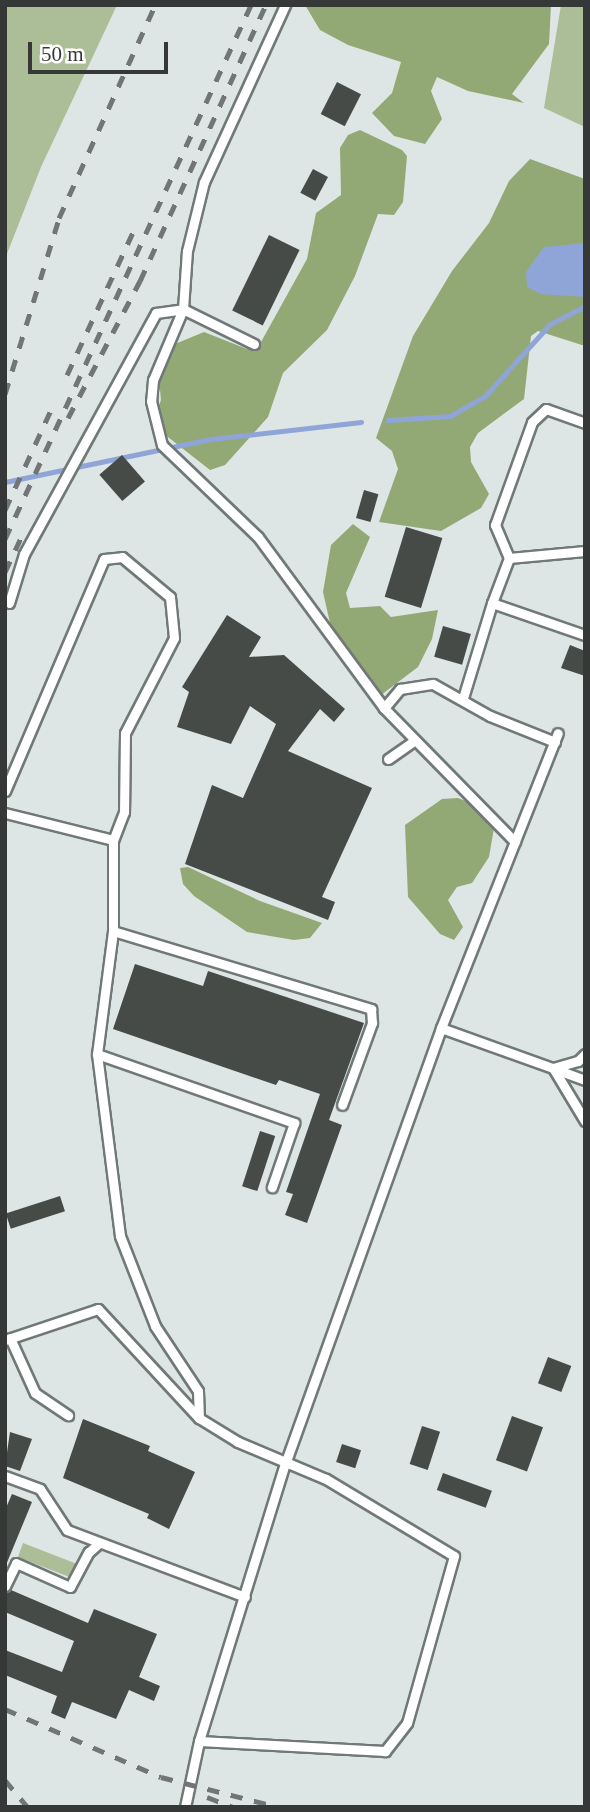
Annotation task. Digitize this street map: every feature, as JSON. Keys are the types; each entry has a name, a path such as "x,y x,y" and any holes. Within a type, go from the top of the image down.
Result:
{"lane":[{"path":"285,5 204,182 187,251 183,309 153,380 151,401 162,445 258,537 384,708 515,842"},
{"path":"9,603 23,554 156,313 183,309 254,344"},
{"path":"463,698 492,603 509,558 495,525 532,422 546,410 585,424"},
{"path":"509,558 584,554"},
{"path":"5,791 104,559 122,556 170,597 174,638 125,733 124,812 113,840 117,880 97,1054 120,1236 155,1326 198,1391 199,1418"},
{"path":"492,603 585,635"},
{"path":"185,1807 199,1741 246,1597 285,1464 441,1028 557,737 490,716 463,698 433,684 400,689 384,708"},
{"path":"388,759 415,740"},
{"path":"5,813 113,840"},
{"path":"113,931 372,1009 372,1023 342,1105"},
{"path":"441,1028 585,1080"},
{"path":"97,1054 294,1123 272,1187"},
{"path":"553,1068 578,1061 585,1054"},
{"path":"553,1068 585,1121"},
{"path":"68,1415 34,1393 7,1339 97,1309 199,1418 285,1464 326,1479 454,1556 407,1723 385,1751 199,1741"},
{"path":"5,1476 40,1489 67,1530 246,1597"},
{"path":"5,1586 16,1563 71,1587 89,1552 99,1543"}],"green space":[{"path":"5,5 117,5 41,167 5,259"},
{"path":"305,5 551,5 549,44 512,94 524,103 468,91 437,77 431,91 442,119 425,144 394,136 372,113 392,93 401,62 348,45 320,30"},
{"path":"561,5 585,5 585,127 544,108"},
{"path":"360,130 402,150 407,156 403,202 394,215 378,214 355,276 327,330 283,373 268,417 225,465 210,470 159,430 155,416 161,400 158,369 164,355 175,344 204,332 247,349 261,342 307,259 316,213 341,195 340,148 348,135"},
{"path":"530,159 585,179 585,346 538,331 531,336 524,399 478,433 470,447 471,462 489,494 481,508 441,531 379,522 398,469 392,451 376,438 413,336 452,271 489,223 509,181"},
{"path":"353,524 370,537 346,593 350,608 380,606 391,617 438,610 432,639 418,667 381,695 365,693 349,649 330,623 323,592 331,545"},
{"path":"458,798 473,804 494,828 489,857 472,883 457,887 448,900 463,927 454,940 440,934 408,897 405,825 442,799"},
{"path":"188,867 260,901 322,923 310,938 294,940 247,932 194,896 183,884 180,868"},
{"path":"23,1543 79,1566 72,1578 18,1557"}],"water":[{"path":"585,243 585,297 541,294 527,287 526,272 544,247"}],"building":[{"path":"337,82 361,94 345,126 321,114"},
{"path":"313,169 328,177 315,201 300,193"},
{"path":"269,235 300,250 263,325 232,310"},
{"path":"122,455 145,481 122,501 99,475"},
{"path":"364,490 378,494 370,522 356,518"},
{"path":"406,527 442,538 421,608 385,597"},
{"path":"227,615 261,637 249,657 284,655 345,709 334,722 320,709 288,751 372,788 322,897 335,902 328,920 185,864 212,785 243,798 276,724 250,706 231,744 177,727 189,692 182,687"},
{"path":"443,626 471,634 462,665 434,657"},
{"path":"570,645 585,651 585,676 561,668"},
{"path":"135,964 203,986 208,971 364,1023 329,1120 342,1125 307,1223 285,1215 293,1194 286,1192 320,1094 279,1080 276,1085 113,1029"},
{"path":"260,1131 275,1136 257,1191 242,1186"},
{"path":"60,1196 65,1211 11,1229 6,1214"},
{"path":"548,1357 571,1366 561,1392 538,1383"},
{"path":"512,1416 543,1427 527,1471 496,1460"},
{"path":"83,1419 150,1446 148,1451 195,1472 169,1529 147,1518 149,1514 63,1478"},
{"path":"422,1426 440,1432 428,1470 410,1464"},
{"path":"10,1432 32,1439 20,1471 5,1466"},
{"path":"342,1444 361,1450 355,1468 336,1462"},
{"path":"443,1473 492,1491 486,1508 437,1490"},
{"path":"12,1494 32,1502 6,1565 5,1510"},
{"path":"11,1590 88,1623 94,1609 157,1634 139,1677 160,1686 154,1701 129,1690 116,1719 72,1702 65,1719 51,1713 57,1696 5,1675 5,1650 62,1672 74,1641 5,1612 5,1593"}],"waterway":[{"path":"388,420 450,416 485,396 550,324 585,306"},
{"path":"5,482 211,439 361,422"}],"railway":[{"path":"5,394 59,218 155,5"},
{"path":"5,539 251,5"},
{"path":"68,418 140,281 266,5"},
{"path":"67,375 136,226"},
{"path":"5,510 51,410"},
{"path":"5,572 21,538"},
{"path":"5,1709 161,1777 279,1807"},
{"path":"5,1780 28,1807"},
{"path":"207,1797 233,1807"}]}
